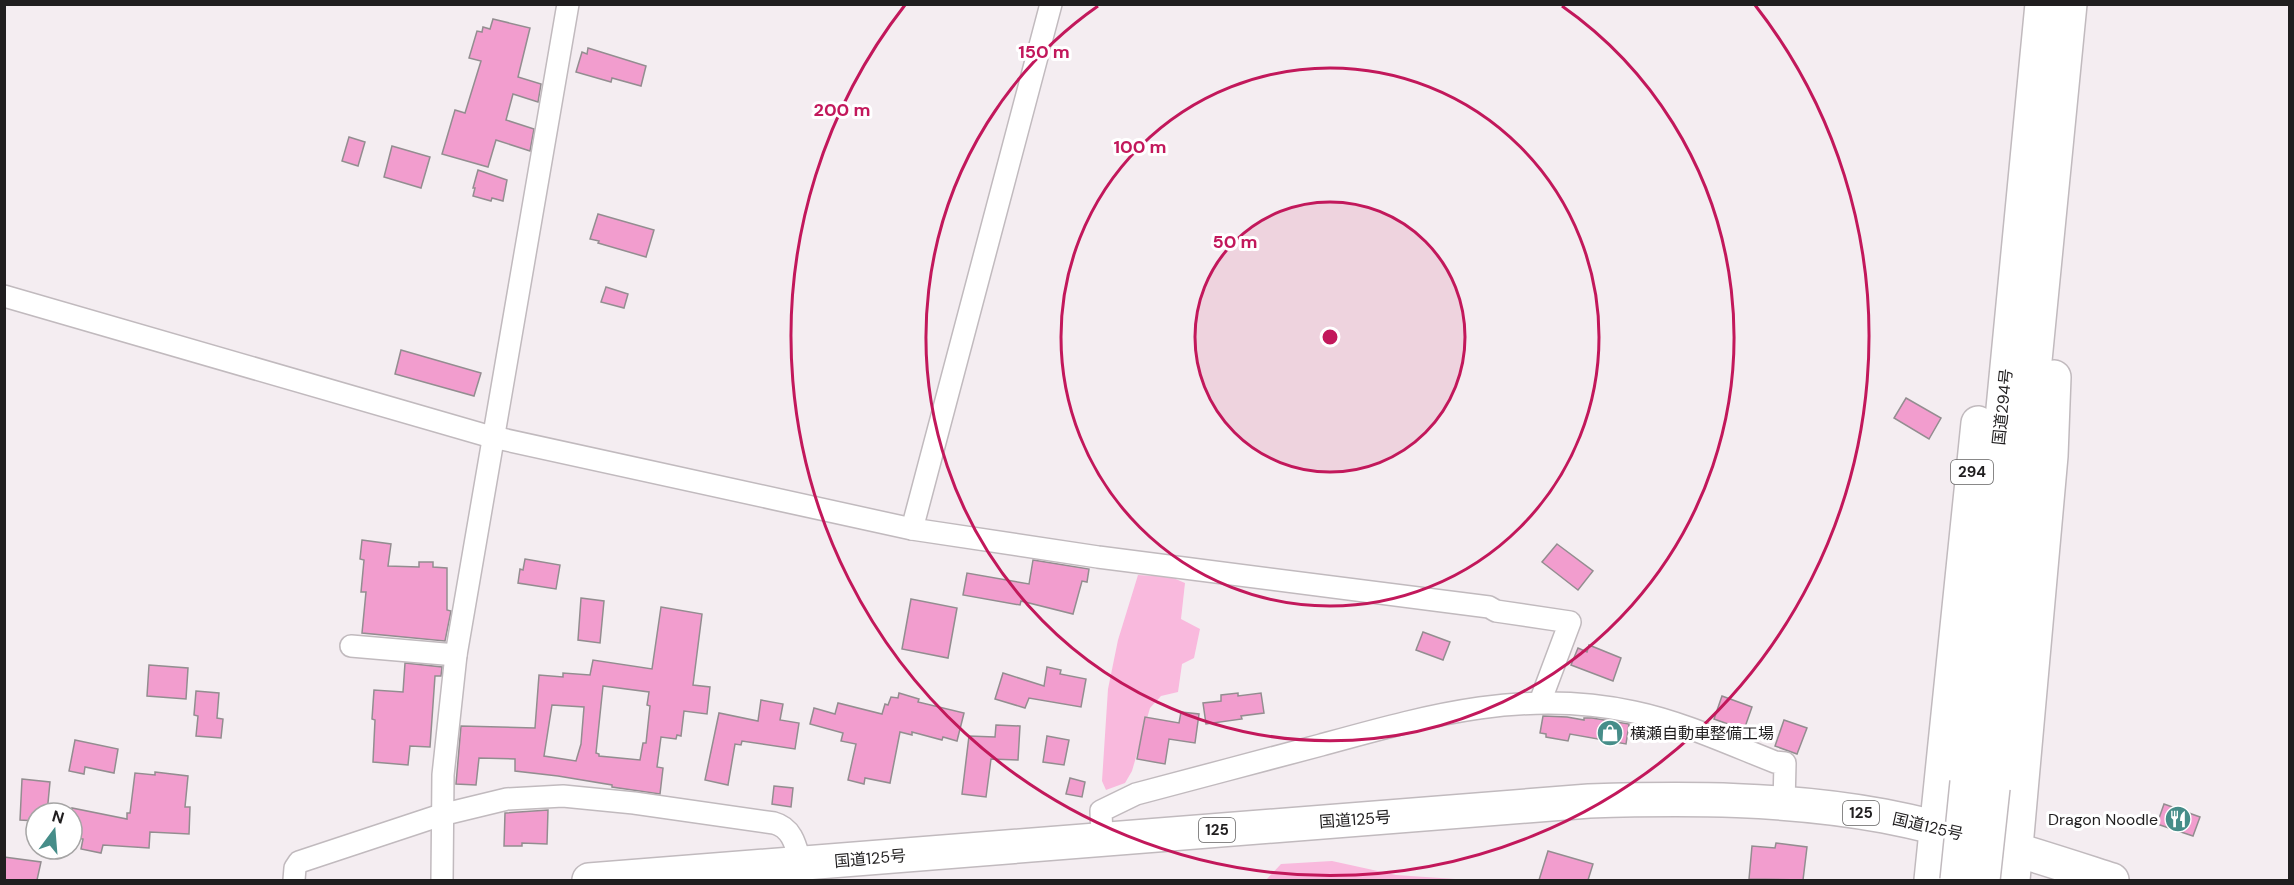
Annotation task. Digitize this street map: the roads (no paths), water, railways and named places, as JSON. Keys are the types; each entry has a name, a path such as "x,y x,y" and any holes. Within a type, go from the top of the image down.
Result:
{"highway":[{"name":"国道294号","path":"1983,880 1980,785 2044,123 2042,4"},
{"name":"294","path":"1931,880 1978,423 2007,235 2044,123 2070,4"},
{"name":"294","path":"2014,865 2051,456 2044,123"},
{"name":"国道294号","path":"1958,880 1980,785"},
{"name":"国道125号","path":"589,880 1589,801 1705,798 1870,814 1936,827 2014,865 2112,880"}],"street":[{"path":"442,880 443,775 456,655 568,4"},
{"path":"912,529 1051,4"},
{"path":"4,296 488,436 493,435 912,529 1098,557 1489,607 1496,611 1570,622 1540,702"},
{"path":"351,646 456,655"},
{"path":"1102,839 1101,811 1136,794 1386,727 1506,703 1540,702 1601,706 1634,712 1666,720 1775,762 1785,763 1784,804"},
{"path":"294,880 295,868 299,862 441,815 507,799 563,796 634,803 781,825 795,842 801,864"}],"place":[{"name":"横瀬自動車整備工場","path":"1610,733"},
{"name":"Dragon Noodle","path":"2178,819"}]}
